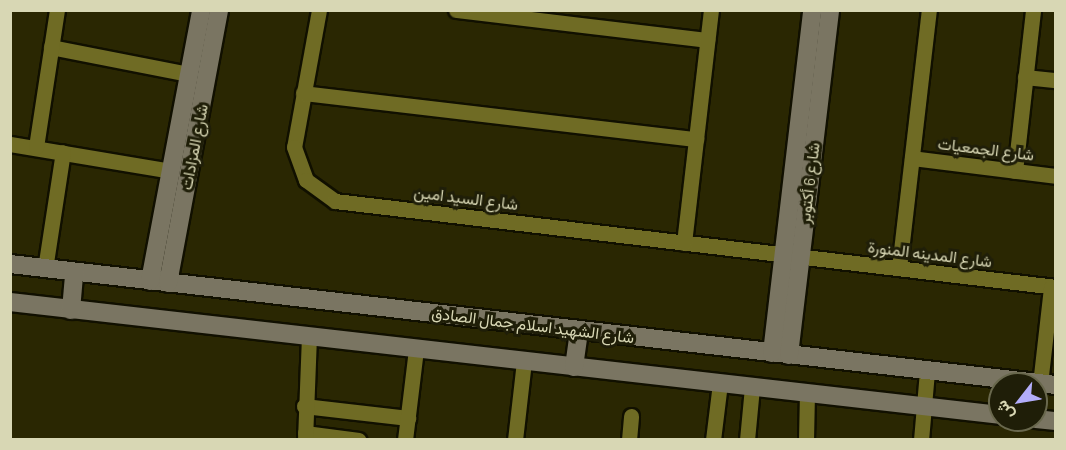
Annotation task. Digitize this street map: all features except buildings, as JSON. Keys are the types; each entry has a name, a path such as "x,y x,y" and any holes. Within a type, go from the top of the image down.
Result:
{"street":[{"path":"36,147 57,10"},
{"name":"شارع المزادات","path":"159,282 171,171 201,10"},
{"name":"شارع المزادات","path":"159,282 219,10"},
{"name":"شارع السيد امين","path":"319,10 294,147 297,165 306,180 335,201 792,256"},
{"path":"456,10 707,40"},
{"path":"684,243 711,10"},
{"name":"شارع 6 أكتوبر","path":"781,354 792,256 812,10"},
{"name":"شارع 6 أكتوبر","path":"792,256 830,10"},
{"path":"899,268 929,10"},
{"path":"1015,171 1033,10"},
{"path":"51,47 189,74"},
{"path":"1025,77 1056,80"},
{"path":"303,93 696,139"},
{"path":"10,144 171,171"},
{"path":"45,269 63,152"},
{"name":"شارع الجمعيات","path":"912,158 1056,176"},
{"name":"شارع المدينه المنورة","path":"792,256 1053,287"},
{"name":"شارع الشهيد اسلام جمال الصادق","path":"10,264 988,378"},
{"path":"71,310 74,273"},
{"path":"1048,384 1053,287"},
{"path":"10,302 309,338 988,414"},
{"path":"574,367 579,331"},
{"path":"309,338 304,406 305,436 359,440"},
{"path":"405,440 417,349"},
{"path":"515,440 524,361"},
{"path":"921,440 927,371"},
{"path":"713,440 720,383"},
{"path":"747,440 752,387"},
{"path":"806,440 807,393"},
{"path":"304,406 408,418"},
{"path":"629,440 631,416"}]}
